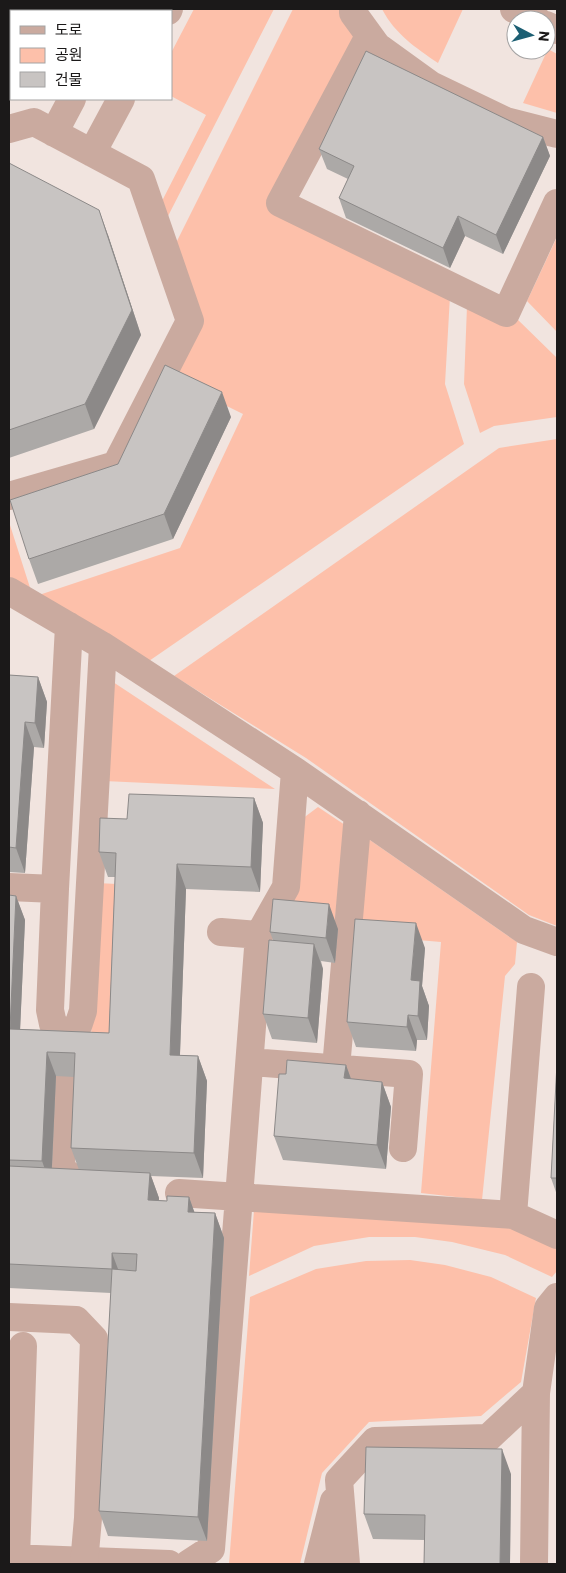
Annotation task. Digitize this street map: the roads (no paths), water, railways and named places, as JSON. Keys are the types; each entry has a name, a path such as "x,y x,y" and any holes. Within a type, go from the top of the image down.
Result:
{"lane":[{"path":"353,9 353,13 377,46 431,85 506,121 557,134"},
{"path":"369,36 280,203 506,313 557,203"},
{"path":"54,133 71,100"},
{"path":"92,153 120,100"},
{"path":"9,128 34,122 141,179 190,321 116,465 9,496"},
{"path":"9,591 102,646 295,771 524,930 557,942"},
{"path":"65,1055 53,1024 50,1010 69,626"},
{"path":"102,646 83,1011 65,1055 61,1169 79,1182 115,1184"},
{"path":"188,1564 211,1549 259,935 286,887 295,771"},
{"path":"336,1068 358,814"},
{"path":"9,887 55,889"},
{"path":"221,932 259,935"},
{"path":"513,1215 531,987"},
{"path":"250,1062 409,1074 403,1148"},
{"path":"179,1193 513,1215 557,1235"},
{"path":"534,1564 536,1393 548,1308 557,1297"},
{"path":"9,1317 76,1320 94,1339 88,1518 84,1564"},
{"path":"24,1346 12,1558 169,1564"},
{"path":"318,1564 339,1480 375,1441 488,1438 536,1393"},
{"path":"339,1480 346,1564"}]}
